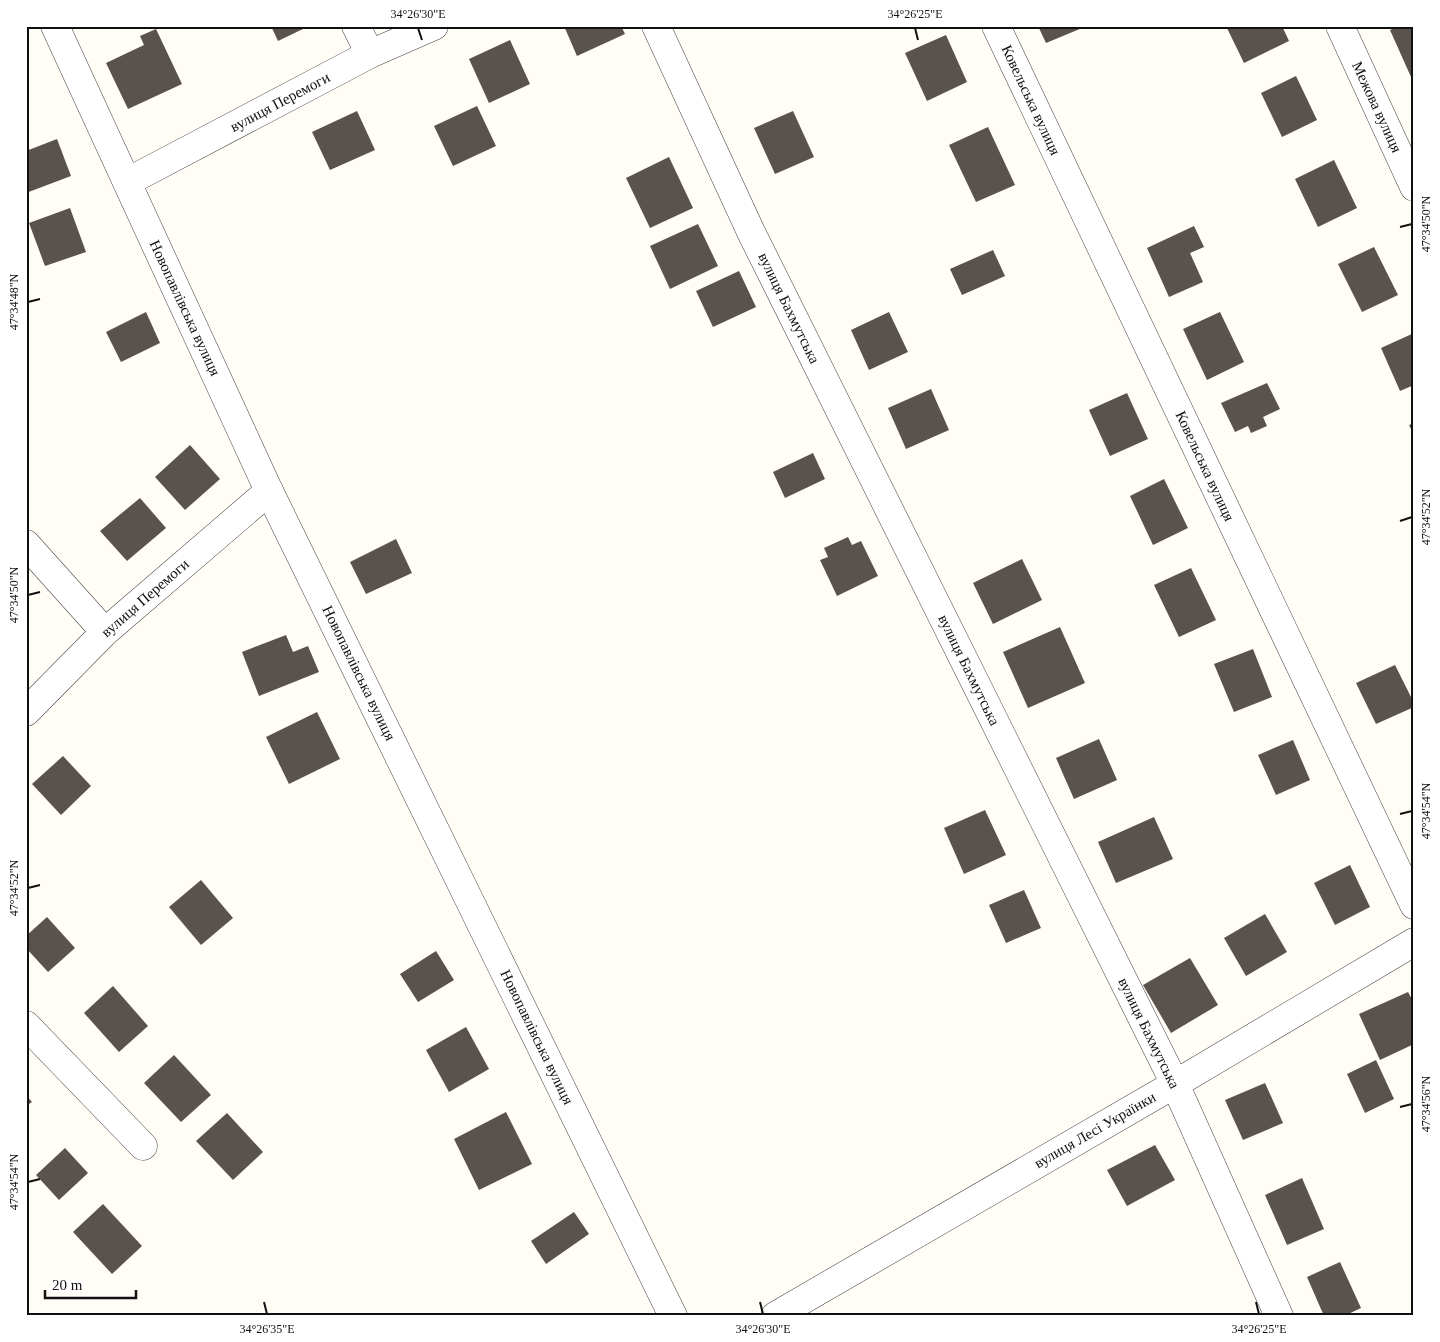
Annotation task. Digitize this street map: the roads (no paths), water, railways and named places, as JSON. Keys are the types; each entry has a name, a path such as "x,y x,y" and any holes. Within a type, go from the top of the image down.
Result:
{"street":[{"name":"Новопавлівська вулиця","path":"55,26 269,490 673,1316"},
{"path":"356,26 370,54"},
{"name":"вулиця Перемоги","path":"127,182 370,54 434,26"},
{"name":"вулиця Бахмутська","path":"656,26 751,232 1175,1084 1279,1316"},
{"name":"Ковельська вулиця","path":"996,26 1414,905"},
{"name":"Межова вулиця","path":"1340,26 1414,187"},
{"name":"вулиця Перемоги","path":"26,712 105,632 269,490"},
{"path":"26,544 105,632"},
{"name":"вулиця Лесі Українки","path":"775,1316 1175,1084 1414,942"},
{"path":"26,1025 143,1146"}]}
